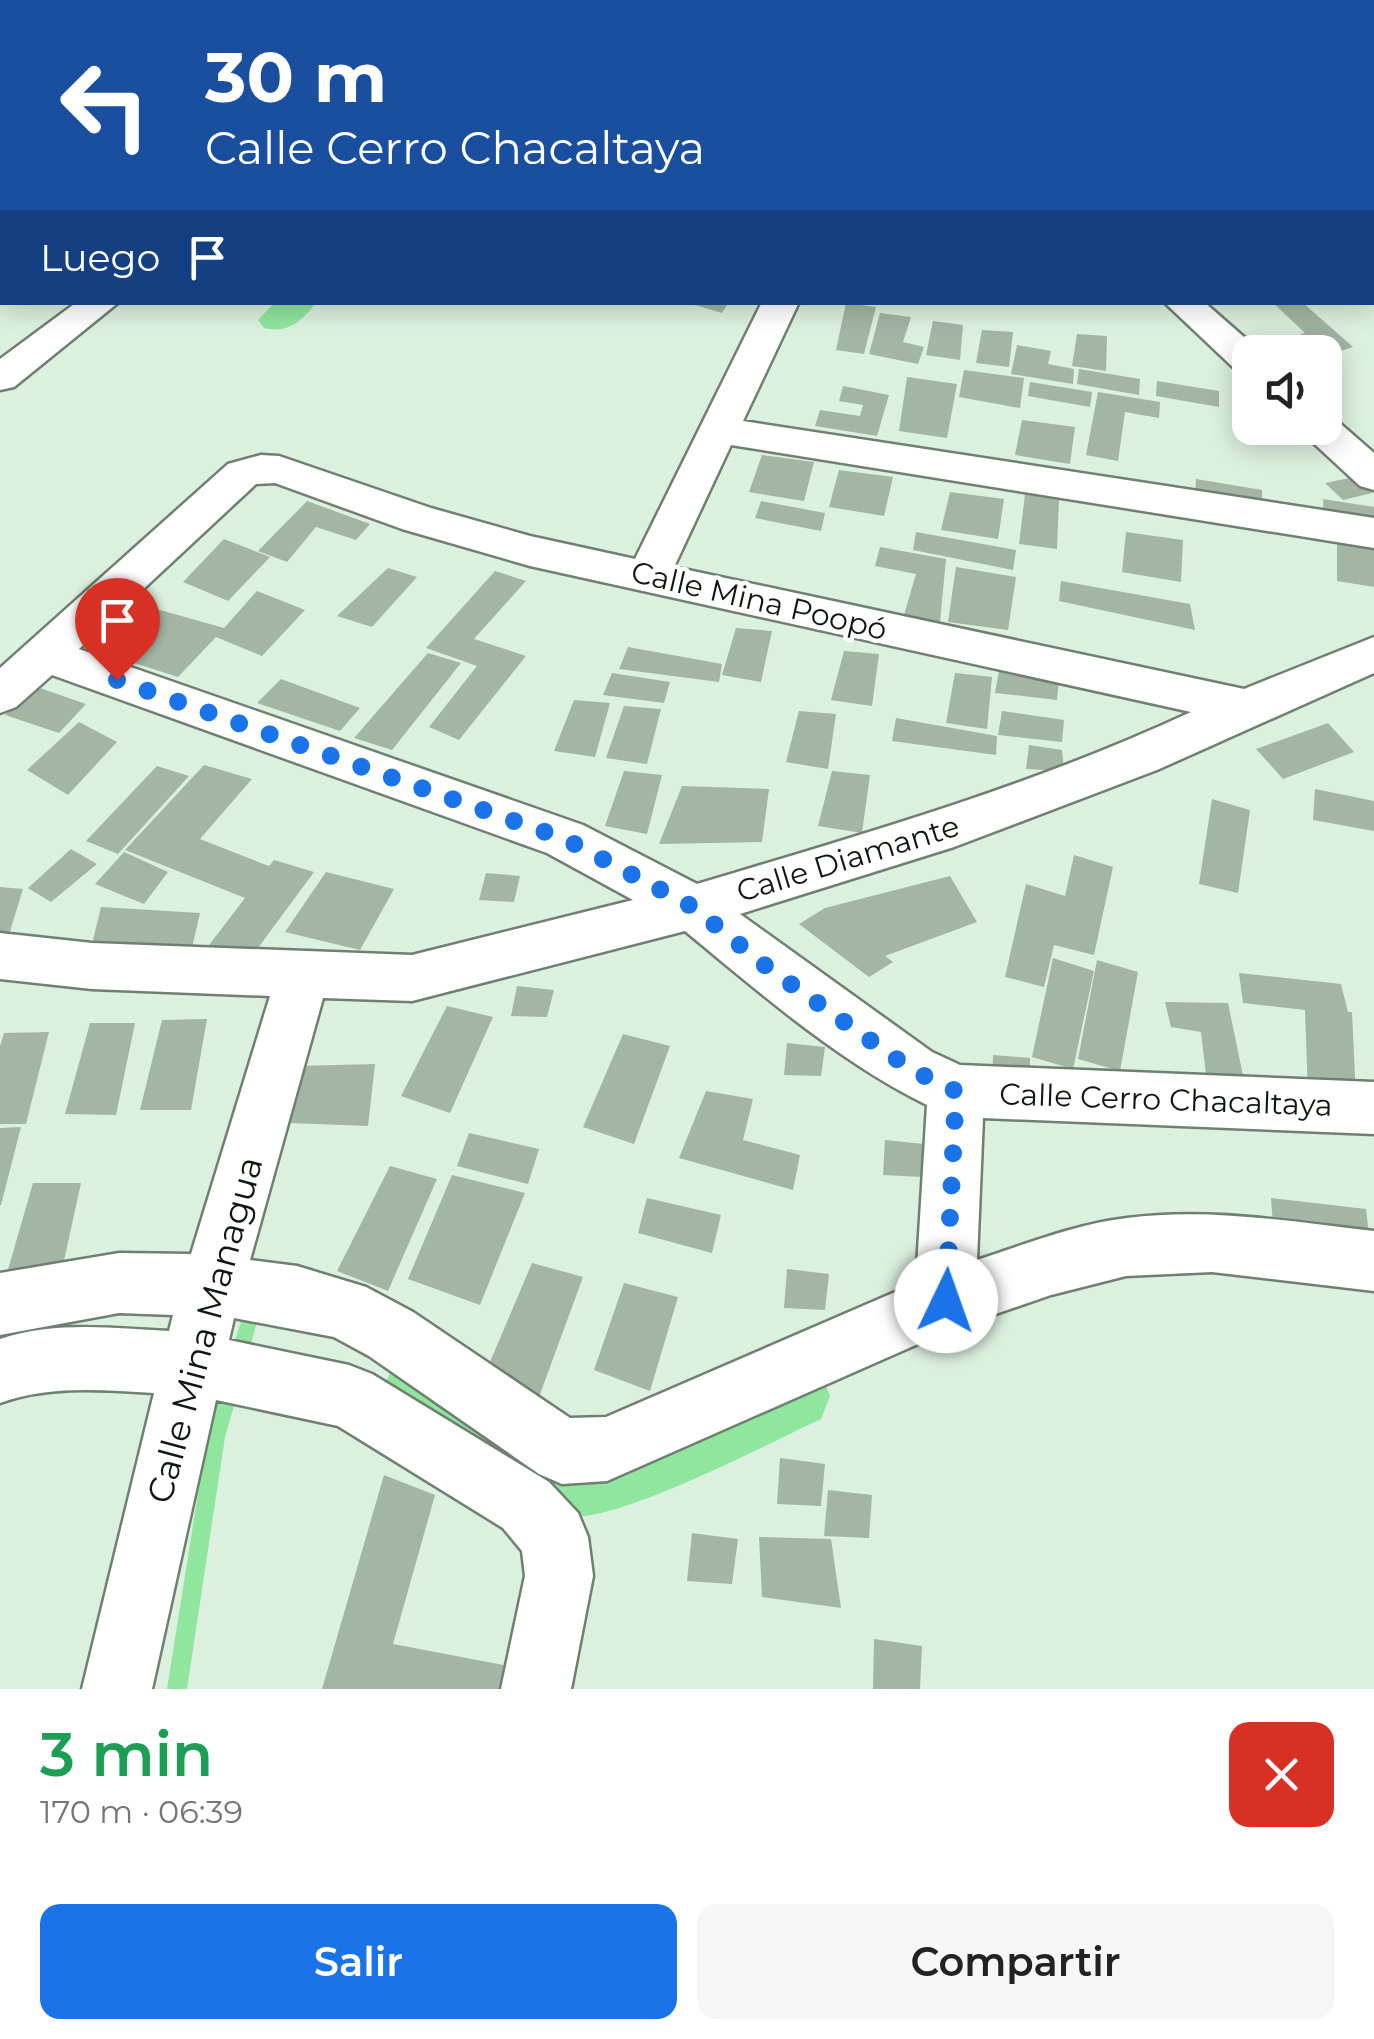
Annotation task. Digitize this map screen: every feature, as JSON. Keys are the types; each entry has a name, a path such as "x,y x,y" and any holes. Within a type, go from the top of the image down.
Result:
{"street":[{"path":"0,378 96,305"},
{"path":"648,576 722,432 781,305"},
{"path":"1185,305 1232,347"},
{"path":"722,432 1374,533"},
{"path":"1340,445 1374,476"},
{"name":"Calle Mina Poopó","path":"46,655 242,474 260,469 279,470 436,525 530,551 1246,707"},
{"path":"0,695 46,655"},
{"name":"Calle Cerro Chacaltaya","path":"46,655 565,839 693,907 767,967 912,1070 956,1091 1374,1108"},
{"name":"Calle Diamante","path":"0,956 92,966 412,978 693,907 1027,802 1140,757 1246,707 1366,670"},
{"name":"Calle Mina Managua","path":"117,1689 212,1285 303,974"},
{"path":"946,1301 956,1091"},
{"path":"0,1304 119,1282 212,1285 297,1297 344,1309 391,1334 562,1451 606,1450 946,1301 1051,1264 1126,1246 1212,1243 1374,1261"},
{"path":"0,1371 23,1363 85,1358 192,1364 349,1396 526,1505 554,1537 560,1576 536,1689"}],"building":[{"path":"695,305 727,305 722,313"},
{"path":"846,305 876,307 864,354 836,350"},
{"path":"1275,305 1305,305 1339,335 1299,335 1305,333"},
{"path":"880,313 911,317 903,342 924,347 918,364 869,354"},
{"path":"933,321 963,325 960,360 926,355"},
{"path":"982,330 1013,332 1009,367 976,363"},
{"path":"1077,334 1107,336 1106,371 1072,366"},
{"path":"1342,337 1353,347 1342,351"},
{"path":"1017,345 1051,351 1048,364 1074,369 1073,384 1011,374"},
{"path":"1079,369 1140,379 1139,395 1077,384"},
{"path":"964,370 1024,378 1020,408 959,397"},
{"path":"907,377 957,384 947,438 899,431"},
{"path":"1157,381 1219,391 1219,407 1156,396"},
{"path":"1030,382 1092,392 1090,407 1028,396"},
{"path":"843,386 889,395 877,436 815,426 820,410 860,416 863,405 839,401"},
{"path":"1098,392 1160,402 1159,418 1125,412 1118,461 1086,455"},
{"path":"1022,420 1075,427 1070,464 1015,455"},
{"path":"762,455 814,462 804,501 749,492"},
{"path":"839,470 893,477 884,516 829,507"},
{"path":"1355,477 1372,493 1343,500 1325,483"},
{"path":"1196,479 1262,490 1262,508 1195,496"},
{"path":"950,492 1004,499 998,539 941,530"},
{"path":"1025,494 1059,500 1057,549 1019,544"},
{"path":"1323,499 1374,507 1374,525 1324,516"},
{"path":"307,501 370,524 356,540 316,527 287,562 258,551"},
{"path":"761,501 825,513 821,531 755,518"},
{"path":"916,532 1016,550 1013,570 913,550"},
{"path":"1126,532 1183,540 1181,582 1122,572"},
{"path":"224,539 270,557 228,601 183,582"},
{"path":"1337,540 1374,545 1374,587 1337,581"},
{"path":"880,547 946,559 940,622 904,615 916,574 875,566"},
{"path":"956,567 1016,577 1008,630 948,622"},
{"path":"388,568 417,577 372,627 337,616"},
{"path":"495,571 526,581 474,639 526,656 459,740 429,727 477,666 426,648"},
{"path":"1061,581 1190,604 1195,630 1059,601"},
{"path":"257,591 305,610 262,656 216,637 178,677 103,653 146,606 224,628"},
{"path":"736,628 772,631 761,682 722,675"},
{"path":"628,647 722,664 719,682 619,669"},
{"path":"844,651 879,654 872,706 831,700"},
{"path":"428,653 461,663 392,750 354,738"},
{"path":"999,671 1059,680 1057,700 995,693"},
{"path":"612,673 670,682 664,703 603,695"},
{"path":"955,673 992,677 987,729 946,723"},
{"path":"281,679 360,708 340,731 257,703"},
{"path":"34,686 86,704 59,733 5,715"},
{"path":"574,700 610,703 595,757 554,751"},
{"path":"624,706 661,709 647,764 606,758"},
{"path":"799,711 836,714 828,769 786,762"},
{"path":"1002,711 1064,720 1062,742 998,735"},
{"path":"896,718 997,736 996,755 892,741"},
{"path":"79,722 117,742 68,795 27,770"},
{"path":"1328,723 1354,752 1283,779 1256,749"},
{"path":"1029,745 1062,750 1064,771 1026,769"},
{"path":"204,765 252,779 200,839 269,866 274,860 314,872 255,952 203,953 245,898 125,850"},
{"path":"157,766 189,776 118,854 86,841"},
{"path":"624,771 662,775 647,834 605,826"},
{"path":"832,771 870,775 862,833 818,826"},
{"path":"682,786 769,789 762,842 659,844"},
{"path":"1315,789 1374,801 1374,831 1313,820"},
{"path":"1212,799 1250,810 1238,893 1199,884"},
{"path":"71,849 97,864 51,902 28,888"},
{"path":"124,852 168,872 144,904 95,884"},
{"path":"1074,855 1113,867 1094,955 1054,945 1044,987 1005,977 1026,884 1065,896"},
{"path":"326,872 394,889 360,950 285,932"},
{"path":"486,873 520,876 514,902 479,900"},
{"path":"950,876 977,922 885,956 893,962 869,977 799,924 825,908"},
{"path":"0,887 23,889 7,941 0,940"},
{"path":"101,907 200,913 191,952 92,944"},
{"path":"1053,958 1094,971 1073,1069 1032,1057"},
{"path":"1097,960 1138,972 1120,1071 1078,1059"},
{"path":"1239,973 1341,984 1348,1012 1352,1012 1356,1099 1308,1095 1305,1010 1243,1003"},
{"path":"517,986 554,990 547,1017 511,1016"},
{"path":"1165,1002 1228,1003 1246,1090 1208,1092 1201,1032 1171,1027"},
{"path":"447,1006 493,1017 450,1113 401,1096"},
{"path":"207,1019 191,1110 140,1110 162,1020"},
{"path":"90,1023 135,1023 116,1115 65,1114"},
{"path":"49,1032 26,1124 0,1124 0,1046 4,1033"},
{"path":"623,1034 670,1046 634,1144 583,1127"},
{"path":"787,1043 825,1047 821,1076 784,1075"},
{"path":"993,1055 1030,1058 1030,1089 992,1087"},
{"path":"375,1064 368,1126 290,1123 296,1066"},
{"path":"706,1091 753,1099 743,1140 800,1155 793,1190 679,1158"},
{"path":"21,1127 1,1205 0,1205 0,1128"},
{"path":"469,1133 539,1149 528,1184 457,1166"},
{"path":"885,1140 924,1144 923,1177 883,1175"},
{"path":"390,1166 437,1179 388,1291 337,1271"},
{"path":"452,1175 525,1193 480,1305 408,1279"},
{"path":"33,1183 81,1183 58,1288 3,1287"},
{"path":"647,1198 721,1215 712,1253 638,1233"},
{"path":"1271,1198 1366,1209 1370,1243 1273,1225"},
{"path":"532,1263 583,1277 539,1397 484,1376"},
{"path":"787,1269 829,1274 825,1310 784,1308"},
{"path":"624,1283 678,1297 650,1391 594,1370"},
{"path":"780,1458 825,1464 821,1506 777,1504"},
{"path":"384,1475 435,1495 393,1644 519,1668 515,1689 322,1689"},
{"path":"828,1490 872,1495 869,1538 824,1536"},
{"path":"692,1533 738,1539 732,1584 687,1581"},
{"path":"759,1537 831,1539 841,1608 762,1597"},
{"path":"874,1639 922,1646 920,1689 873,1689"}],"waterway":[{"path":"277,320 294,305"},
{"path":"238,1359 250,1318"},
{"path":"418,1382 489,1442 534,1472 569,1484 629,1473 798,1396"},
{"path":"177,1689 216,1437 231,1385"}],"route":[{"path":"117,680 565,839 693,907 767,967 912,1070 956,1091 946,1301"}]}
